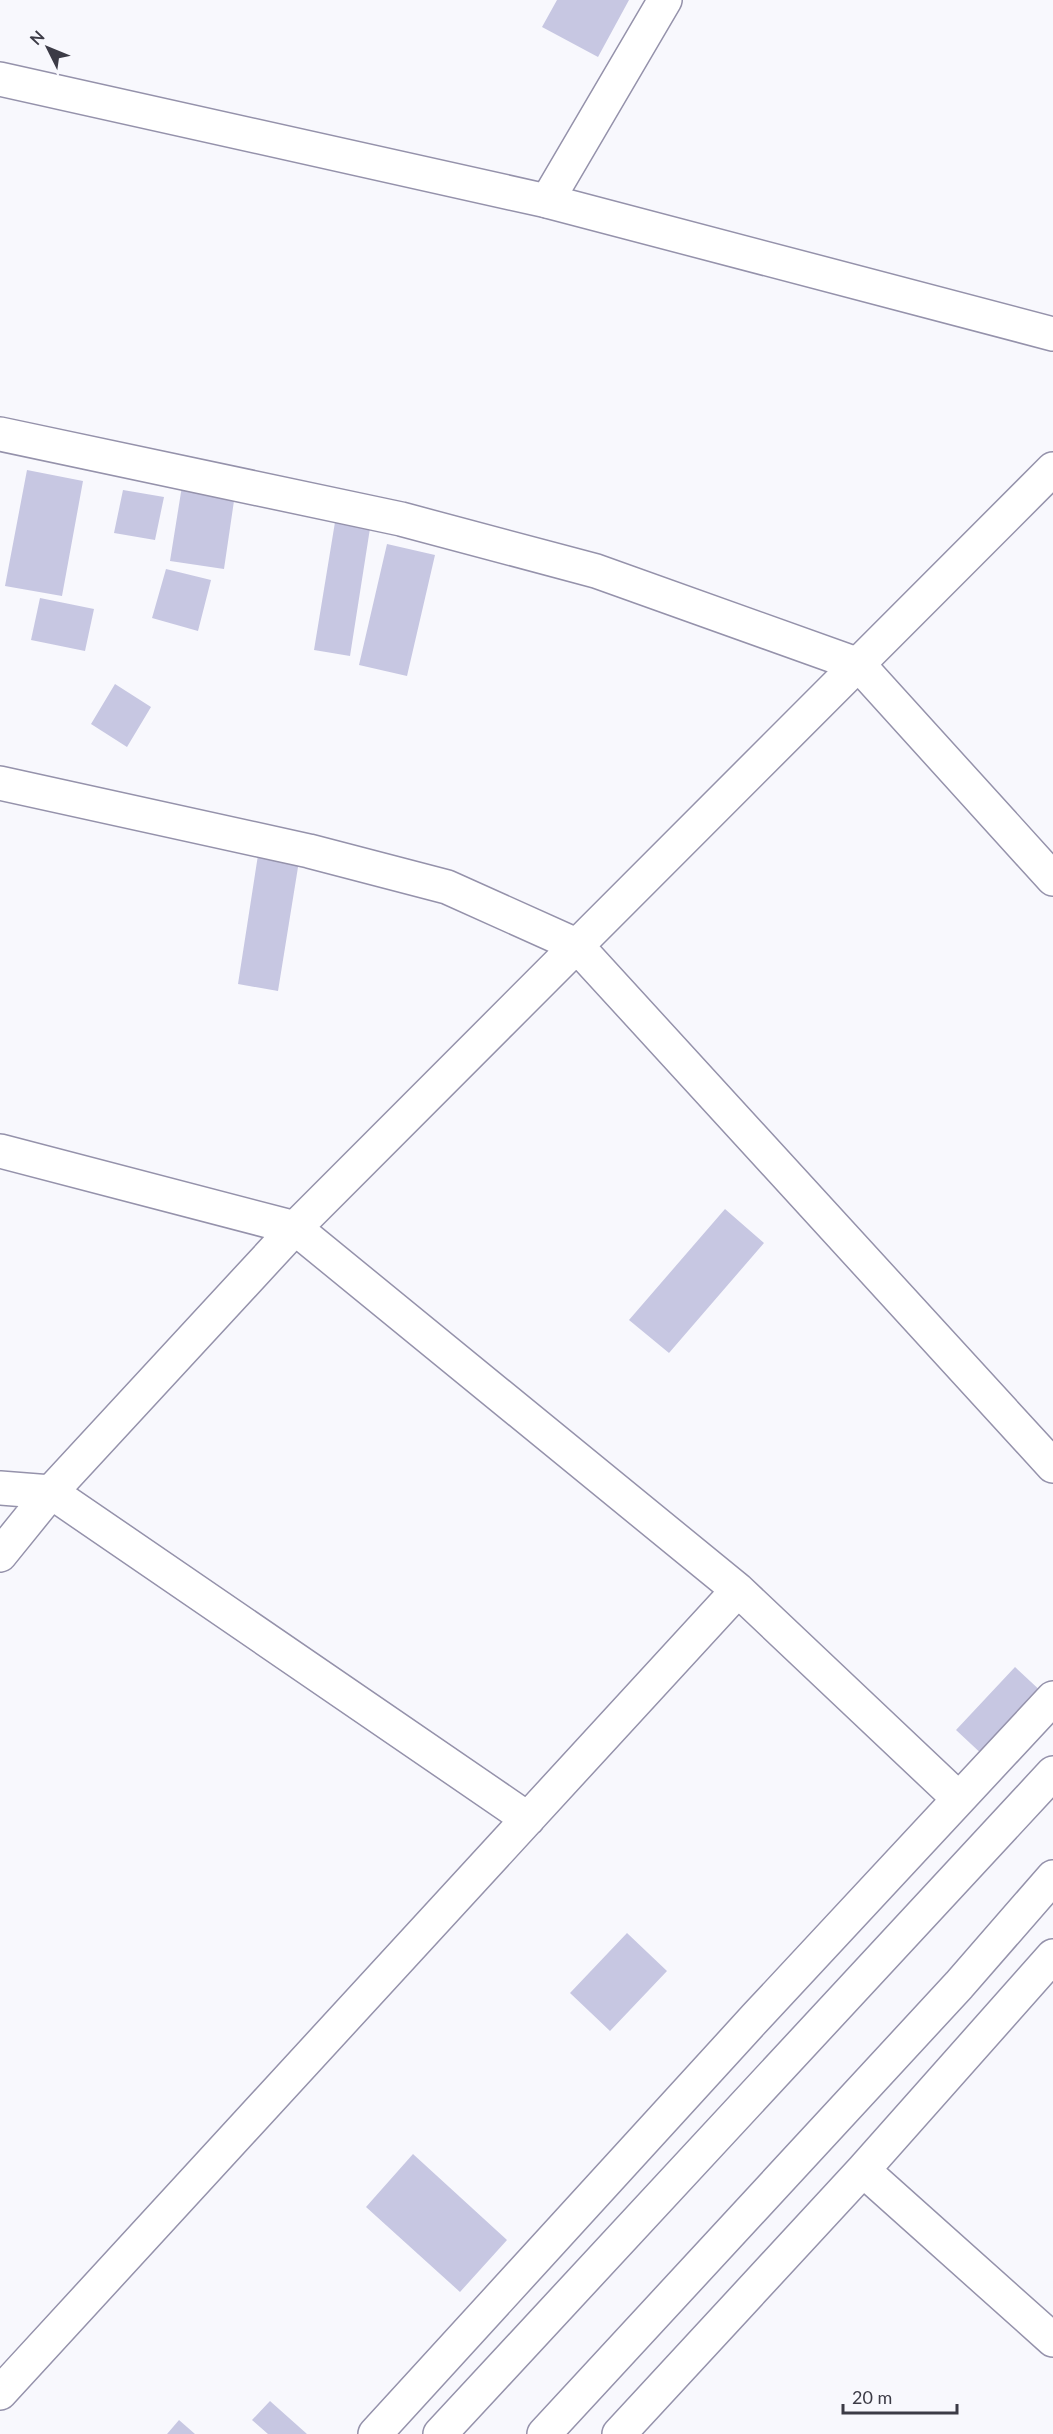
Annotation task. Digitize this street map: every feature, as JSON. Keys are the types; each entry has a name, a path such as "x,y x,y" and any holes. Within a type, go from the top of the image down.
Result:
{"street":[{"path":"547,201 665,0"},
{"path":"0,79 547,201 1053,334"},
{"path":"0,434 401,519 596,571 858,665 1053,879"},
{"path":"0,1555 51,1492 295,1228 1053,469"},
{"path":"0,783 309,851 447,887 576,945 1053,1466"},
{"path":"0,1151 295,1228 738,1590 959,1799"},
{"path":"0,1488 51,1492 528,1819"},
{"path":"0,2394 738,1590"},
{"path":"375,2434 1053,1698"},
{"path":"440,2434 1053,1773"},
{"path":"544,2434 959,1984 1053,1877"},
{"path":"619,2434 863,2170 1053,1956"},
{"path":"863,2170 1053,2340"}],"building":[{"path":"557,0 629,0 598,57 542,27"},
{"path":"27,470 83,481 62,596 5,586"},
{"path":"182,486 235,494 224,569 170,561"},
{"path":"123,490 164,497 155,540 114,533"},
{"path":"336,516 371,522 350,656 314,650"},
{"path":"387,544 435,555 407,676 359,665"},
{"path":"166,569 211,580 198,631 152,618"},
{"path":"40,598 94,609 85,651 31,640"},
{"path":"115,684 151,707 127,747 91,724"},
{"path":"258,855 299,861 278,991 238,984"},
{"path":"725,1209 764,1243 669,1353 629,1320"},
{"path":"1015,1667 1045,1695 986,1758 956,1730"},
{"path":"627,1933 667,1971 610,2031 570,1993"},
{"path":"413,2154 507,2240 460,2292 366,2207"},
{"path":"270,2401 307,2434 268,2434 252,2420"},
{"path":"179,2420 195,2434 167,2434"}]}
